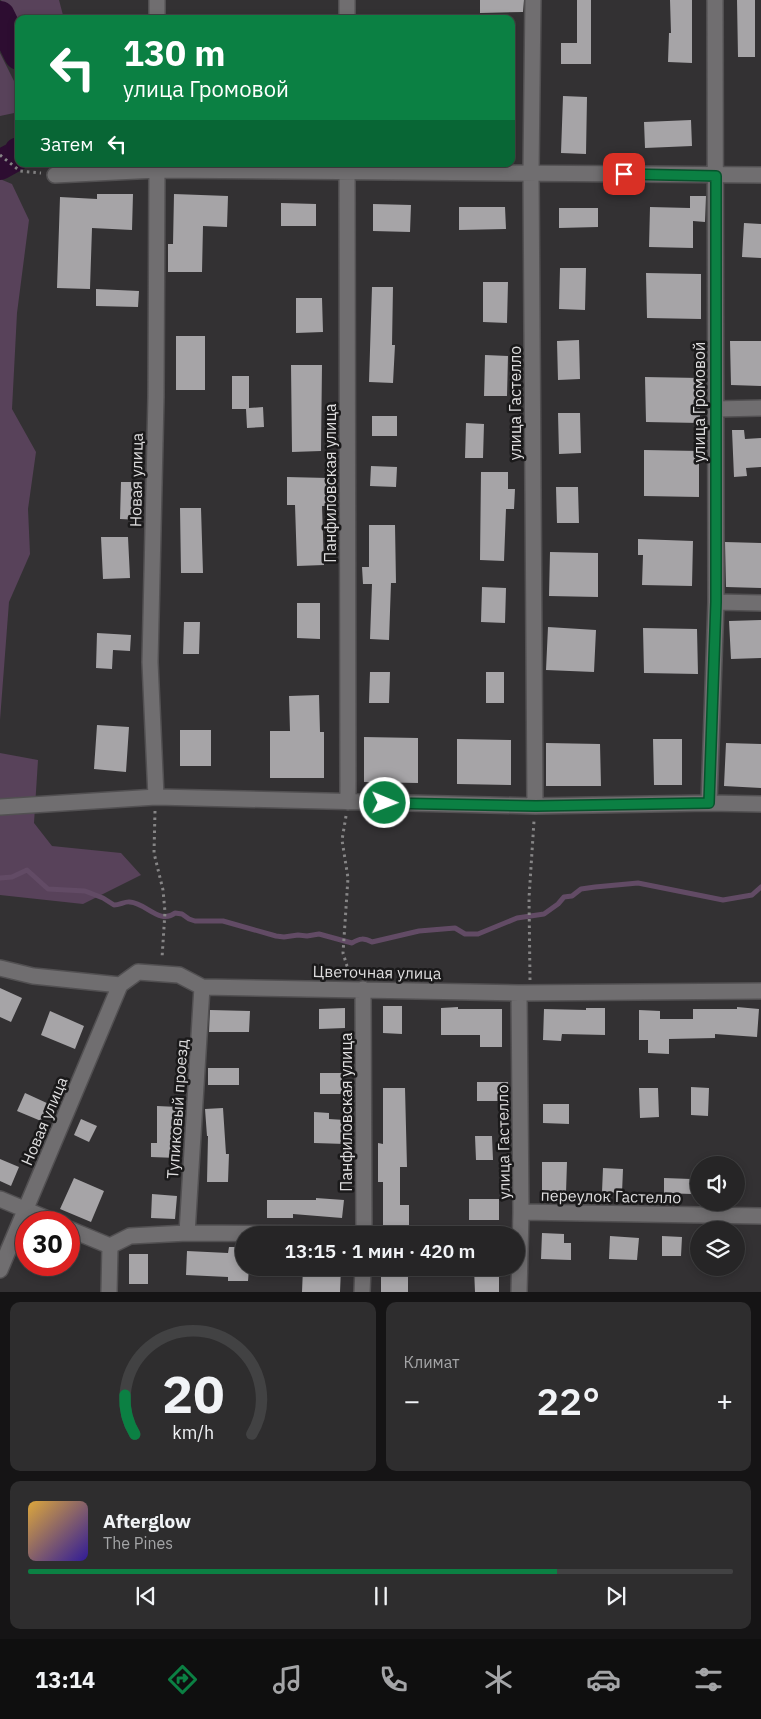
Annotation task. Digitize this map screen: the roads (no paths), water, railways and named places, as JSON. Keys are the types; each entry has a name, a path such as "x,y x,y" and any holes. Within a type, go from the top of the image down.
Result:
{"street":[{"path":"157,0 157,15"},
{"path":"347,0 347,15"},
{"name":"улица Гастелло","path":"533,0 531,172 536,806"},
{"name":"улица Громовой","path":"709,803 716,602 715,0"},
{"path":"55,174 157,167 347,167 716,176 761,175"},
{"name":"Новая улица","path":"156,797 150,662 157,167"},
{"name":"Панфиловская улица","path":"347,167 348,802"},
{"path":"716,409 761,408"},
{"path":"716,602 761,603"},
{"path":"0,806 156,797 536,806 761,804"},
{"path":"0,968 33,976 120,986"},
{"name":"Цветочная улица","path":"120,986 138,972 179,975 202,987 525,993 761,991"},
{"name":"Новая улица","path":"0,1270 120,986"},
{"name":"Тупиковый проезд","path":"187,1232 202,987"},
{"name":"Панфиловская улица","path":"363,989 364,1226"},
{"name":"улица Гастелло","path":"520,1292 525,993"},
{"path":"0,1199 26,1210"},
{"name":"переулок Гастелло","path":"521,1212 761,1216"},
{"path":"80,1234 110,1246 130,1236 187,1232 235,1233"},
{"path":"109,1292 110,1246"},
{"path":"362,1292 363,1276"}],"waterway":[{"path":"0,16 15,47"},
{"path":"0,165 15,157"},
{"path":"0,878 12,877 27,870 48,889 85,891 103,898 114,905 128,902 136,903 158,915 182,914 195,921 223,921 276,936 319,934 352,943 360,939 372,942 419,931 455,928 465,934 478,934 517,918 544,914 564,897 572,896 581,889 595,887 638,883 723,900 752,895 761,887"}]}
